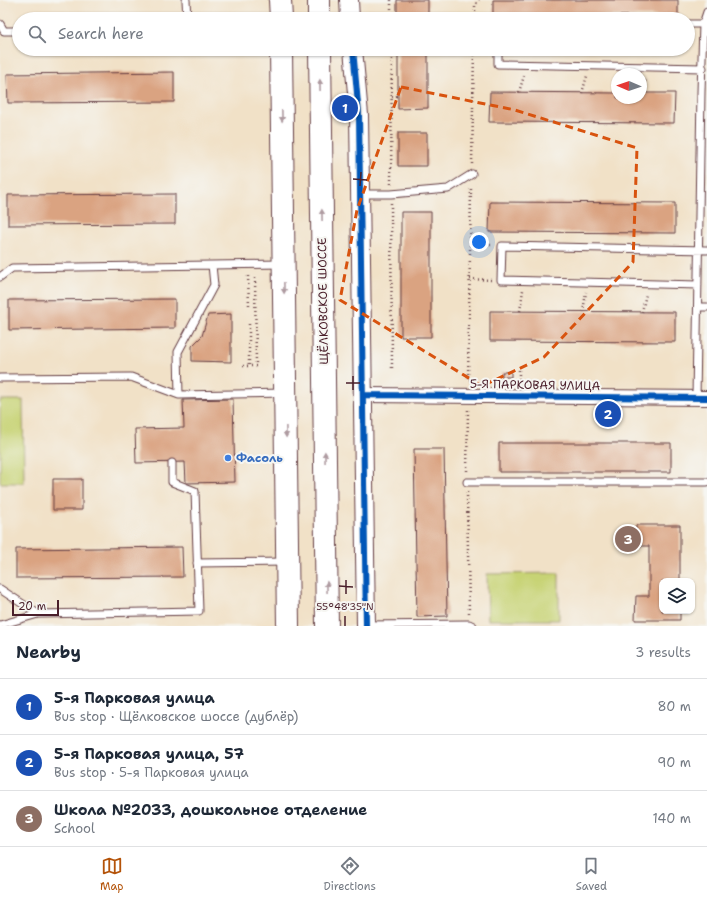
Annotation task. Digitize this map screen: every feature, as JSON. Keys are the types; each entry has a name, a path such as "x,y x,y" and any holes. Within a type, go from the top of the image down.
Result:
{"main road":[{"path":"280,0 281,12"},
{"path":"319,0 319,12"},
{"path":"281,56 288,626"},
{"name":"ЩЁЛКОВСКОЕ ШОССЕ","path":"320,56 327,626"}],"street":[{"path":"348,0 349,12"},
{"path":"354,56 360,115 366,626"},
{"name":"5-Я ПАРКОВАЯ УЛИЦА","path":"363,395 701,398"}],"lane":[{"path":"186,0 186,12"},
{"path":"701,398 698,285 699,250 704,197 703,68 704,24 707,12"},
{"path":"0,24 4,31 12,31"},
{"path":"695,24 704,24"},
{"path":"498,56 498,64 703,68"},
{"path":"360,194 391,194 448,189 472,174"},
{"path":"698,285 501,280 502,246 707,250"},
{"path":"0,276 12,268 284,264"},
{"path":"179,394 178,352 214,285 212,265"},
{"path":"698,307 707,307"},
{"path":"0,378 131,377 179,394 286,393"},
{"path":"0,625 38,614 199,611 195,491 172,482 172,463"},
{"path":"467,482 707,482"},
{"path":"197,562 288,562"},
{"path":"0,589 38,614"},
{"path":"366,626 471,625"}],"path":[{"path":"391,0 391,12"},
{"path":"476,12 476,5 479,0"},
{"path":"392,56 392,368"},
{"path":"474,56 468,380 475,380"},
{"path":"519,92 527,64"},
{"path":"582,93 590,66"},
{"path":"647,74 649,67"},
{"path":"392,97 398,96"},
{"path":"470,245 502,246"},
{"path":"243,366 256,366 255,272"},
{"path":"470,279 483,279"},
{"path":"248,280 248,305"},
{"path":"520,311 524,281"},
{"path":"583,312 587,282"},
{"path":"642,312 648,284"},
{"path":"249,324 249,366"},
{"path":"512,381 519,381 518,370"},
{"path":"467,396 467,482 471,625"}],"highlighted area":[{"path":"401,87 515,110 637,148 633,262 544,357 482,386 340,300 357,210"}],"green space":[{"path":"0,400 23,400 24,483 0,483"},
{"path":"559,573 559,620 488,620 487,574"}],"building":[{"path":"397,0 428,0 428,12 397,12"},
{"path":"493,0 678,0 678,12 493,12"},
{"path":"398,56 428,56 428,108 398,109"},
{"path":"174,72 174,102 8,103 7,74"},
{"path":"490,92 611,93 611,104 647,104 647,93 675,93 674,123 489,122"},
{"path":"398,133 427,133 427,166 398,166"},
{"path":"175,194 175,224 8,225 8,195"},
{"path":"490,202 675,203 675,233 489,232"},
{"path":"401,212 431,212 431,337 401,337"},
{"path":"175,299 175,328 9,330 9,300"},
{"path":"490,311 675,312 675,342 490,341"},
{"path":"231,314 231,362 192,361 192,346 202,336 208,315"},
{"path":"502,372 511,372 511,377 502,377"},
{"path":"233,399 235,482 186,483 185,462 136,463 135,429 184,428 183,400"},
{"path":"499,443 671,443 671,472 499,472"},
{"path":"414,449 444,449 447,616 417,617"},
{"path":"53,479 82,479 82,510 53,510"},
{"path":"636,525 680,525 680,578 659,578 659,614 680,614 680,620 635,620 636,596 649,596 649,546 636,546"},
{"path":"182,547 183,577 16,578 16,549"}],"cycle path":[{"path":"354,56 359,115 366,626"},
{"path":"363,395 707,398"}],"place":[{"name":"5-я Парковая улица","path":"345,108"},
{"name":"5-я Парковая улица, 57","path":"608,414"},
{"name":"Фасоль","path":"228,458"},
{"name":"Школа №2033, дошкольное отделение","path":"628,539"}]}
